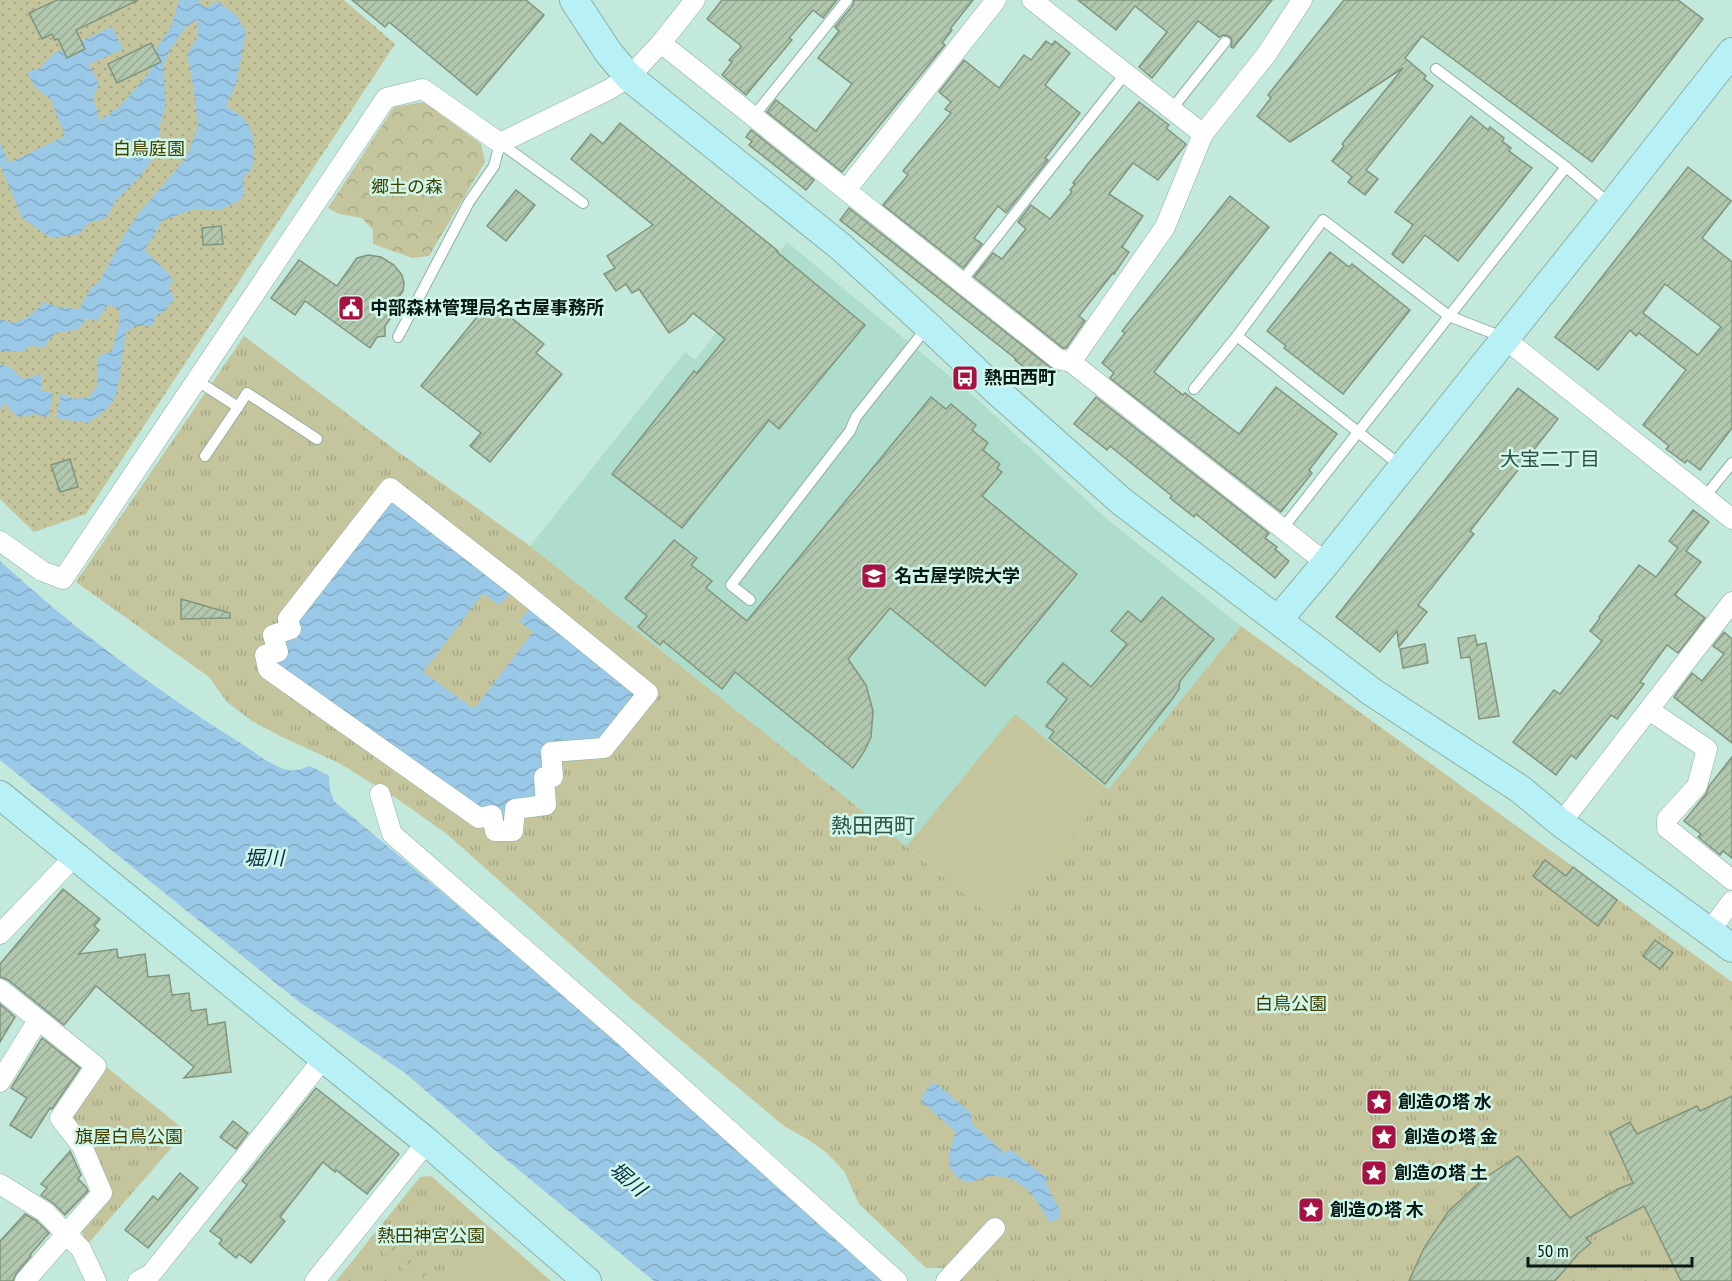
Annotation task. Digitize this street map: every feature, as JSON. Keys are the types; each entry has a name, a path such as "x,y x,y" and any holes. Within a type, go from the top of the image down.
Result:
{"street":[{"path":"573,0 608,52 629,77 841,247 1121,501 1372,692 1520,789 1561,823 1732,948"},
{"path":"0,541 42,571 63,579 386,98 423,89 500,143 608,90 629,77 661,44 695,0"},
{"path":"846,190 996,0"},
{"path":"1032,0 1203,134"},
{"path":"1071,362 1165,227 1203,134 1266,55 1302,0"},
{"path":"661,44 1058,359 1071,362 1326,562"},
{"path":"1278,621 1732,52"},
{"path":"1505,339 1732,519"},
{"path":"390,488 648,693 604,748 551,752 553,777 544,777 546,806 515,809 513,831 495,831 492,815 479,818 430,784 268,669 266,655 278,652 273,635 291,629 288,619 390,488"},
{"path":"1561,823 1732,602"},
{"path":"1649,710 1707,749 1697,786 1667,819 1667,828 1732,880"},
{"path":"380,794 392,834 631,1041 897,1281"},
{"path":"0,795 427,1142 587,1281"},
{"path":"0,934 75,856"},
{"path":"1709,932 1732,902"},
{"path":"0,989 96,1066 60,1118 82,1146 102,1193 25,1281"},
{"path":"0,1082 38,1020"},
{"path":"148,1279 324,1058"},
{"path":"315,1281 427,1142"},
{"path":"1,1187 45,1212 81,1249 96,1281"},
{"path":"946,1281 995,1228"}],"lane":[{"path":"753,117 847,0"},
{"path":"1172,110 1225,42"},
{"path":"1436,69 1566,167 1611,206"},
{"path":"961,282 1125,74"},
{"path":"398,337 469,202 494,166 500,143 583,204"},
{"path":"1282,528 1566,167"},
{"path":"1194,389 1237,336 1323,220 1449,316 1505,339"},
{"path":"750,600 731,585 850,431 856,417 928,326"},
{"path":"1237,336 1402,467"},
{"path":"196,380 238,407"},
{"path":"205,456 247,393 317,439"},
{"path":"1704,498 1732,463"}],"shaded area":[{"name":"名古屋学院大学","path":"787,242 975,397 1108,520 1241,626 1000,924 890,833 530,546 685,352 695,360"}],"green space":[{"name":"白鳥庭園","path":"0,0 344,0 395,44 86,514 34,532 0,499"},
{"name":"郷土の森","path":"424,102 481,144 485,162 429,256 412,258 373,244 373,230 362,218 339,214 328,208 394,107"},
{"name":"白鳥公園","path":"244,336 390,446 530,546 1000,923 1241,626 1732,982 1732,1281 960,1281 947,1268 926,1268 859,1204 844,1171 827,1153 784,1126 635,1002 448,835 399,800 339,763 252,721 227,702 209,677 76,582"},
{"path":"1015,714 1109,790 1000,924 907,846"},
{"name":"旗屋白鳥公園","path":"105,1066 186,1131 87,1245 81,1229 110,1195 71,1122 71,1115"},
{"name":"熱田神宮公園","path":"431,1176 551,1281 336,1281 420,1177"},
{"path":"488,1230 547,1281 445,1280"},
{"path":"377,1231 435,1281 412,1281 403,1269 369,1241"}],"water":[{"path":"179,0 199,0 198,2 207,8 217,1 236,15 246,32 236,84 226,106 242,117 249,126 254,144 252,169 244,177 244,194 239,201 222,209 194,209 162,221 145,250 173,281 169,287 174,299 165,311 156,315 153,326 135,326 126,332 117,388 113,401 108,407 88,423 56,418 61,393 74,399 89,397 97,386 97,357 112,351 120,320 118,308 108,305 97,321 87,318 78,330 58,332 51,337 45,347 29,346 23,352 0,351 0,319 15,323 28,317 44,302 58,307 79,309 91,288 99,282 138,214 186,158 198,127 187,54 198,37 198,19 186,27 171,48 164,64 165,107 160,125 160,141 153,158 139,178 117,199 106,218 89,223 79,234 51,238 22,218 0,165 0,143 9,163 65,136 51,100 34,86 27,72 40,68 53,54 112,27 123,49 89,64 99,84 93,97 100,121 120,106 150,72 154,52 171,27"},
{"path":"0,364 11,368 23,379 42,374 41,391 53,393 48,417 35,414 19,417 3,403 0,410"},
{"path":"393,495 513,590 499,605 483,593 423,672 474,709 533,632 519,621 532,606 642,693 602,743 547,748 542,803 510,827 479,814 287,676 284,667 273,666 271,658 279,639"},
{"name":"堀川","path":"0,561 85,633 206,721 275,765 291,770 310,766 329,776 334,801 686,1099 888,1281 654,1281 405,1073 298,1001 0,760"},
{"path":"931,1084 937,1084 972,1114 971,1122 1004,1153 1011,1150 1047,1178 1046,1184 1060,1210 1060,1219 1049,1222 1030,1193 1009,1178 989,1176 968,1182 954,1173 949,1157 956,1132 922,1102 921,1097"}],"building":[{"path":"57,0 138,0 76,30 85,49 67,58 58,39 55,40 52,34 42,39 29,13"},
{"path":"352,0 526,0 544,15 477,95 389,22 385,27"},
{"path":"722,0 837,0 823,18 813,10 789,38 792,40 746,95 722,75 732,62 729,60 741,47 740,45 707,19"},
{"path":"854,0 973,0 950,29 952,30 942,43 945,45 842,172 767,112 776,100 816,131 852,84 818,58 839,31 835,27 853,5"},
{"path":"1078,0 1272,0 1233,48 1229,36 1219,37 1198,21 1152,78 1139,67 1167,32 1135,6 1116,30"},
{"path":"1344,0 1678,0 1703,19 1592,162 1422,36 1405,58 1426,76 1424,79 1433,86 1366,170 1378,179 1365,195 1348,182 1352,177 1332,161 1344,146 1342,144 1403,68 1290,142 1257,116 1271,98 1268,95"},
{"path":"1046,41 1052,45 1055,41 1070,53 1045,85 1080,113 1045,158 1048,160 1006,213 998,206 974,238 982,244 963,268 883,205 908,175 903,171 951,113 945,109 951,102 939,92 964,60 999,88 1024,55 1031,60"},
{"path":"151,43 161,62 117,83 108,64"},
{"path":"1139,102 1169,125 1166,128 1186,144 1158,180 1133,163 1109,194 1143,216 1122,247 1129,252 1079,316 1085,321 1066,348 1063,348 974,277 993,253 1002,259 1026,229 1018,222 1031,205 1050,219 1072,192 1070,190 1075,184 1073,183"},
{"path":"1471,116 1488,130 1490,127 1504,138 1502,141 1511,148 1509,151 1532,168 1458,261 1425,235 1403,263 1392,254 1413,225 1395,212"},
{"path":"620,123 865,325 779,429 769,420 682,528 612,474 694,371 697,373 725,339 693,313 669,333 639,289 632,293 626,284 616,291 604,274 615,268 607,256 653,225 571,159 591,134 603,144"},
{"path":"751,130 814,180 806,190 749,145 752,141 746,137"},
{"path":"1688,167 1731,201 1702,238 1732,262 1732,428 1700,470 1687,460 1685,463 1666,449 1669,446 1643,425 1686,370 1639,333 1636,336 1630,330 1598,370 1555,337","holes":["1665,284 1721,327 1698,355 1643,313"]},
{"path":"516,190 535,205 506,241 487,226"},
{"path":"1230,196 1269,227 1154,372 1239,434 1276,387 1337,434 1309,470 1312,473 1281,512 1110,378 1114,373 1102,363 1125,333 1122,331"},
{"path":"849,208 1051,368 1058,371 1047,385 840,220"},
{"path":"221,226 223,244 203,245 202,228"},
{"path":"1330,252 1349,267 1352,264 1410,310 1343,394 1284,348 1286,346 1267,331"},
{"path":"368,255 381,257 394,265 402,275 404,283 403,291 390,310 394,313 385,326 385,336 377,337 370,348 305,301 295,315 271,298 299,260 337,286 357,258"},
{"path":"490,301 544,344 536,353 562,374 490,462 470,446 481,433 421,386"},
{"path":"1518,388 1558,419 1470,531 1474,534 1418,605 1427,612 1399,647 1397,631 1380,652 1336,617"},
{"path":"931,397 946,409 951,404 976,425 972,430 988,443 983,450 1000,464 997,468 1002,472 982,496 1077,574 985,686 890,608 848,659 866,685 873,711 871,737 853,768 735,672 722,689 663,641 660,645 638,627 647,616 625,598 674,540 697,558 691,565 712,581 706,588 747,621"},
{"path":"1096,397 1269,533 1265,538 1277,547 1275,549 1289,561 1275,578 1196,514 1194,517 1170,498 1172,496 1110,446 1107,450 1074,424"},
{"path":"70,459 78,487 60,492 51,465"},
{"path":"1693,510 1709,522 1686,551 1701,562 1675,595 1705,618 1678,653 1667,645 1640,682 1644,684 1617,719 1611,715 1576,759 1571,755 1556,775 1513,742 1554,690 1560,694 1602,641 1590,631 1639,565 1656,577 1678,548 1669,541"},
{"path":"1162,597 1214,639 1180,681 1179,689 1173,698 1105,784 1049,738 1054,732 1046,726 1067,699 1047,682 1063,663 1091,687 1127,644 1111,631 1128,611 1141,622"},
{"path":"181,599 230,613 230,618 181,619"},
{"path":"1724,632 1732,639 1732,743 1674,697 1692,673 1702,681 1724,654 1713,646"},
{"path":"1475,635 1477,645 1486,643 1499,716 1479,719 1470,657 1461,658 1458,638"},
{"path":"1425,644 1428,663 1403,668 1400,649"},
{"path":"1732,757 1732,858 1723,851 1720,855 1698,837 1701,834 1684,821"},
{"path":"1545,860 1566,876 1573,867 1617,900 1598,926 1533,876"},
{"path":"63,889 100,919 94,926 99,930 79,954 117,949 118,958 145,954 148,977 169,975 172,995 189,993 191,1011 206,1009 208,1025 225,1022 231,1072 184,1078 194,1067 96,986 64,1025 8,980 0,977 0,964"},
{"path":"1655,940 1673,953 1660,969 1643,956"},
{"path":"0,1004 15,1017 0,1042"},
{"path":"42,1038 80,1068 31,1138 10,1125 27,1098 11,1088"},
{"path":"316,1088 399,1154 367,1194 323,1162 280,1217 285,1221 251,1263 239,1254 236,1258 219,1244 222,1240 210,1231 247,1185 242,1181"},
{"path":"1732,1096 1732,1281 1681,1281 1644,1206 1586,1238 1591,1243 1578,1254 1555,1281 1409,1281 1424,1248 1448,1212 1482,1180 1518,1156 1570,1218 1618,1189 1633,1183 1610,1133 1630,1122 1637,1134 1697,1106 1700,1111"},
{"path":"233,1121 248,1133 236,1149 220,1137"},
{"path":"70,1151 81,1175 78,1179 88,1191 65,1215 41,1195 47,1188 41,1184"},
{"path":"180,1173 198,1188 148,1248 125,1230 153,1196 158,1200"},
{"path":"25,1214 37,1221 49,1233 30,1255 13,1281 0,1281 0,1241"}],"place":[{"name":"中部森林管理局名古屋事務所","path":"351,308"},
{"name":"熱田西町","path":"965,378"},
{"name":"名古屋学院大学","path":"874,576"},
{"name":"創造の塔 水","path":"1379,1102"},
{"name":"創造の塔 金","path":"1384,1137"},
{"name":"創造の塔 土","path":"1374,1173"},
{"name":"創造の塔 木","path":"1311,1210"}],"district":[{"name":"大宝二丁目","path":"1550,459"},
{"name":"熱田西町","path":"873,826"}]}
